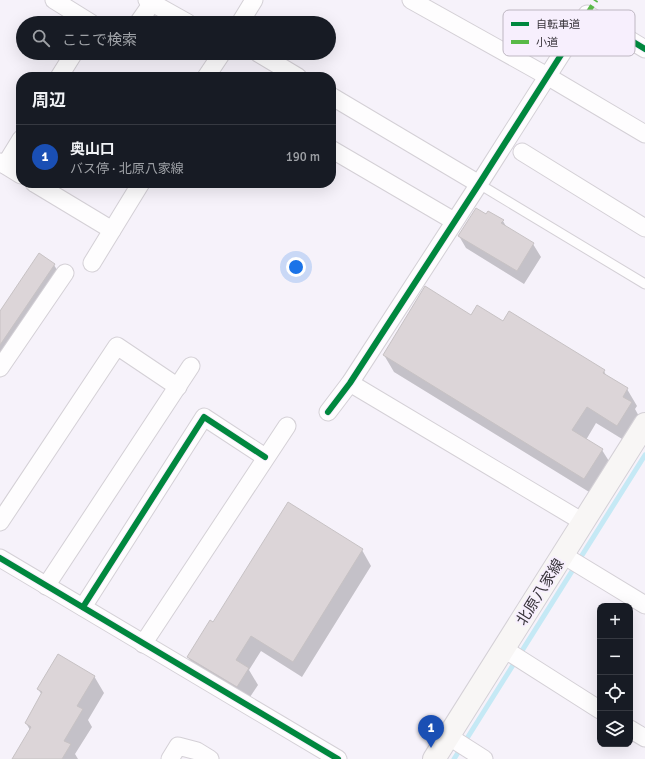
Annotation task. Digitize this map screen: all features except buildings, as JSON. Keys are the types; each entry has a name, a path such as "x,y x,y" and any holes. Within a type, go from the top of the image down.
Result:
{"main road":[{"name":"北原八家線","path":"434,759 645,424"}],"street":[{"path":"54,0 80,16"},
{"path":"244,16 254,0"},
{"path":"411,0 503,51"},
{"path":"142,16 150,2 175,16"},
{"path":"635,43 645,49"},
{"path":"511,56 645,134"},
{"path":"328,412 350,383 560,56"},
{"path":"62,72 70,60"},
{"path":"210,72 218,60"},
{"path":"270,60 290,72"},
{"path":"336,99 479,184"},
{"path":"16,146 3,164 16,172"},
{"path":"336,152 454,221"},
{"path":"522,152 645,228"},
{"path":"42,188 112,230"},
{"path":"92,263 138,188"},
{"path":"0,368 65,273"},
{"path":"0,522 117,346 178,387"},
{"path":"46,586 191,366"},
{"path":"350,383 583,522"},
{"path":"83,608 204,418 265,457"},
{"path":"144,644 265,457 287,426"},
{"path":"563,555 645,605"},
{"path":"0,558 338,759"},
{"path":"504,649 597,708"},
{"path":"633,731 645,738"},
{"path":"448,736 484,759"},
{"path":"170,759 178,746 197,751 210,759"}],"lane":[{"path":"479,184 645,284"}],"waterway":[{"path":"454,759 645,455"}],"marked path":[{"path":"590,10 596,0"}],"cycle path":[{"path":"635,43 645,49"},
{"path":"328,412 350,383 560,56"},
{"path":"83,607 204,417 265,457"},
{"path":"0,558 338,759"}],"place":[{"name":"奥山口","path":"431,748"}]}
